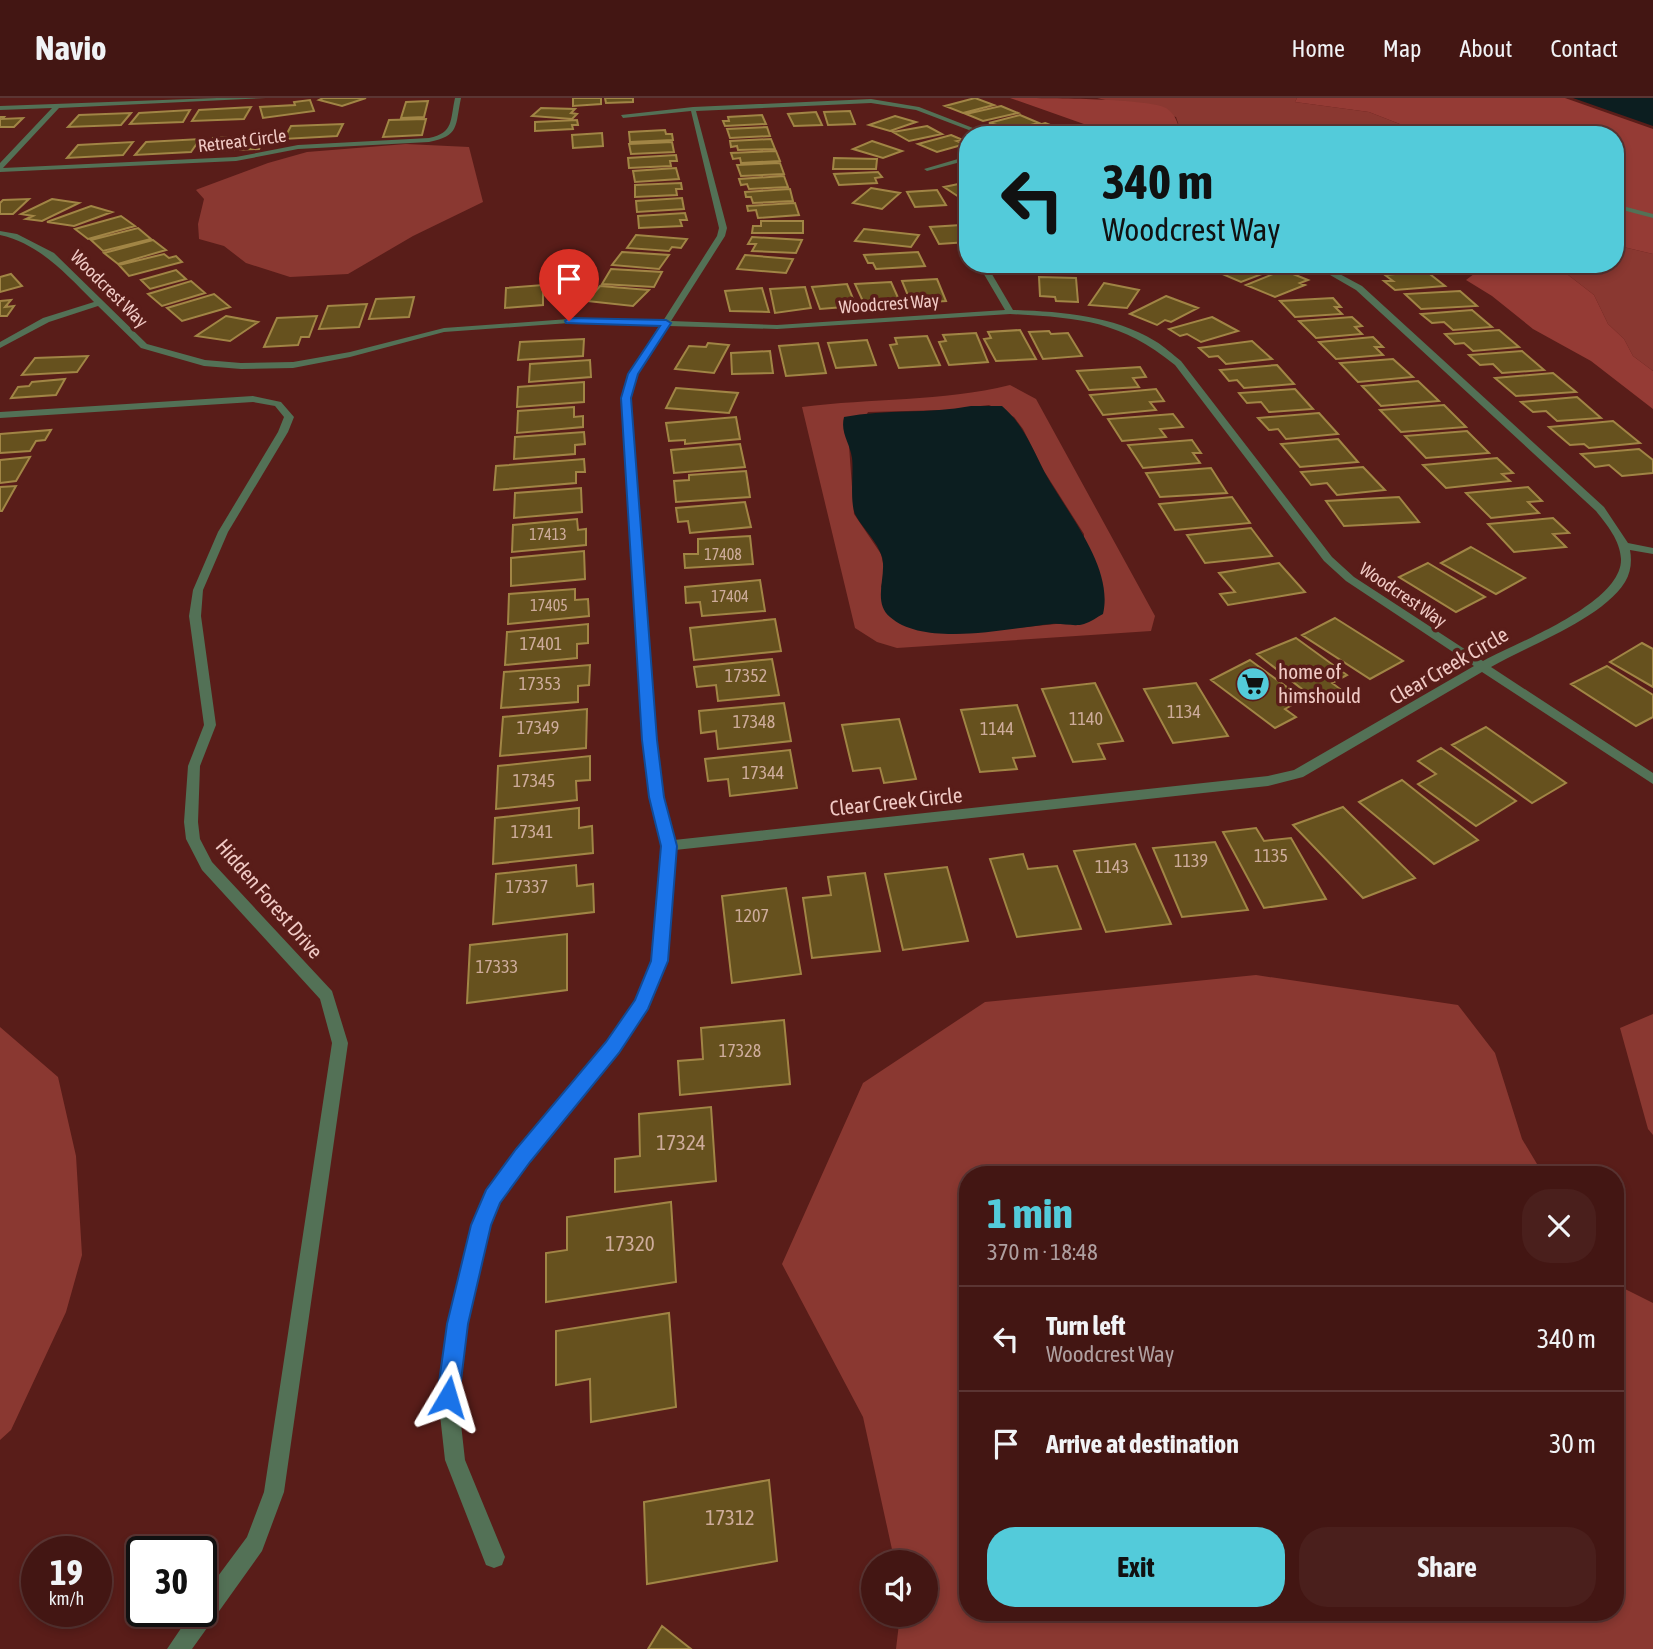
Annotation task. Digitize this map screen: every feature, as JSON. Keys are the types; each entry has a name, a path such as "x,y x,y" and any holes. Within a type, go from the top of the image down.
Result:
{"street":[{"name":"Retreat Circle","path":"0,108 263,98"},
{"name":"Retreat Circle","path":"0,169 236,159 298,147 429,140 444,137 451,131 458,98"},
{"path":"623,116 825,100 871,101 929,111 966,126"},
{"path":"0,169 56,107"},
{"path":"494,1557 455,1460 448,1397 458,1324 481,1225 493,1197 523,1156 613,1047 642,1004 659,961 669,846 657,797 650,740 626,398 633,374 721,236 723,228 693,109"},
{"path":"927,169 959,160"},
{"path":"1624,208 1653,216"},
{"name":"Woodcrest Way","path":"0,233 14,236 51,255 144,346 204,363 242,366 293,365 322,361 417,335 453,329 569,321 776,327 1010,312 1070,315 1111,324 1166,351 1178,363 1328,559 1350,579 1653,779"},
{"path":"987,273 1010,312"},
{"path":"1332,273 1359,288 1600,509 1625,546 1653,551"},
{"path":"0,345 46,320 99,303"},
{"name":"Hidden Forest Drive","path":"0,415 253,399 278,404 289,416 283,432 222,532 198,590 195,616 210,725 194,766 191,822 193,839 207,866 327,996 340,1043 274,1492 256,1544 178,1649"},
{"name":"Clear Creek Circle","path":"669,846 1268,781 1298,774 1563,624 1608,595 1621,581 1627,564 1625,546"}],"shaded area":[{"path":"1010,98 1138,102 1166,108 1178,126 1089,126"},
{"path":"1097,98 1297,98 1295,102 1369,112 1405,126 1179,126 1176,117"},
{"path":"1297,98 1565,98 1653,129 1653,254 1624,247 1624,126 1405,126 1369,112 1295,102"},
{"path":"1573,98 1653,98 1653,126"},
{"path":"406,144 469,147 483,202 413,236 348,274 290,277 246,263 224,246 199,239 198,224 204,199 196,190 198,189 268,163 307,152"},
{"path":"1624,247 1653,254 1653,371 1633,356 1624,339 1608,324 1594,295 1566,273 1624,273"},
{"path":"1475,273 1566,273 1594,295 1608,324 1624,339 1633,356 1653,371 1653,409 1591,361 1533,329 1492,296 1466,280"},
{"path":"1010,385 1036,399 1155,616 1151,631 897,648 877,642 855,628 802,407 932,397","holes":["989,405 1014,417 1084,534 1083,624 1056,624 956,634 881,587 885,572 881,554 854,514 849,446 868,412 946,410"]},
{"path":"971,406 1002,406 1022,429 1095,559 1105,596 1103,614 1080,625 1052,624 991,632 945,634 924,632 905,626 885,611 881,596 882,557 854,511 852,458 844,433 844,417"},
{"path":"1256,975 1458,1005 1495,1053 1522,1139 1538,1166 959,1166 959,1621 1624,1621 1624,1288 1653,1303 1653,1649 896,1649 899,1627 938,1627 938,1550 892,1550 863,1417 782,1264 863,1083 985,1002"},
{"path":"1653,1014 1653,1135 1648,1129 1620,1028"},
{"path":"0,1027 58,1077 76,1156 82,1255 66,1312 11,1430 0,1440"}],"building":[{"path":"366,98 342,106 319,100"},
{"path":"573,98 601,98 601,104 573,106"},
{"path":"605,98 633,98 633,102 606,103"},
{"path":"975,98 994,105 963,113 945,106"},
{"path":"310,100 314,111 263,118 260,107 295,105 294,102"},
{"path":"428,101 424,117 401,118 406,102"},
{"path":"1001,106 1018,113 983,121 966,114"},
{"path":"251,107 244,119 192,121 199,110"},
{"path":"541,108 575,109 571,113 577,114 572,119 532,116"},
{"path":"190,110 183,122 130,124 139,113"},
{"path":"850,111 855,124 828,125 824,112"},
{"path":"816,112 822,125 794,126 788,114"},
{"path":"131,113 121,125 68,127 79,115"},
{"path":"762,115 766,124 725,126 723,121 729,121 728,117"},
{"path":"1020,115 1039,123 1001,126 989,123"},
{"path":"895,116 916,122 890,131 869,125"},
{"path":"0,117 23,118 14,127 0,127"},
{"path":"426,119 422,135 383,137 389,120"},
{"path":"577,120 578,125 572,125 573,129 535,131 535,122"},
{"path":"343,124 337,136 284,139 291,126"},
{"path":"927,126 942,134 909,141 893,132"},
{"path":"767,127 770,136 730,138 727,129"},
{"path":"665,130 666,134 672,134 673,140 630,142 629,132"},
{"path":"602,133 603,146 573,148 572,135"},
{"path":"951,135 959,138 959,146 937,152 918,144"},
{"path":"266,136 259,149 204,151 213,138"},
{"path":"200,139 191,152 135,155 146,142"},
{"path":"771,139 775,149 738,150 737,146 731,147 730,141"},
{"path":"872,141 902,151 883,158 853,149"},
{"path":"133,142 123,155 67,158 78,145"},
{"path":"672,142 674,152 631,154 629,144"},
{"path":"776,151 780,161 741,163 740,158 733,159 731,153"},
{"path":"676,155 677,161 670,161 671,166 629,168 628,158"},
{"path":"834,158 877,159 876,169 833,169"},
{"path":"780,163 784,174 741,176 737,165"},
{"path":"676,168 679,179 635,182 633,171"},
{"path":"878,172 882,177 875,178 877,183 839,185 834,174"},
{"path":"784,176 788,187 749,189 747,184 741,185 739,179"},
{"path":"681,183 682,189 676,189 677,195 635,197 635,185"},
{"path":"959,184 959,197 944,187"},
{"path":"871,188 900,193 882,209 853,203"},
{"path":"790,189 793,201 753,203 751,197 746,197 745,192"},
{"path":"937,190 946,205 915,207 907,192"},
{"path":"682,198 684,209 637,212 636,201"},
{"path":"29,199 13,214 0,214 0,203 3,200"},
{"path":"52,199 79,203 42,221 26,219 33,216 21,214"},
{"path":"795,203 799,215 758,218 756,210 748,211 747,206"},
{"path":"91,206 112,212 74,226 47,222"},
{"path":"685,213 687,220 680,220 682,226 639,228 638,216"},
{"path":"121,216 135,226 88,239 75,229"},
{"path":"761,221 803,221 803,233 752,233 753,226 761,226"},
{"path":"959,225 959,243 939,244 930,227"},
{"path":"138,228 151,239 103,251 91,240"},
{"path":"864,229 919,235 911,247 855,241"},
{"path":"636,235 687,239 681,248 672,247 669,251 627,248"},
{"path":"752,237 802,240 796,253 752,251 756,244 748,244"},
{"path":"153,240 166,250 118,264 104,253"},
{"path":"622,252 669,255 659,269 612,265"},
{"path":"918,252 925,266 876,269 873,263 868,263 864,255"},
{"path":"164,254 169,258 176,256 182,262 129,276 119,265"},
{"path":"745,255 793,259 786,273 737,269"},
{"path":"611,269 662,272 654,287 602,284"},
{"path":"176,270 186,279 150,289 141,280"},
{"path":"1220,273 1265,273 1241,282"},
{"path":"1276,273 1290,273 1308,280 1300,283 1305,285 1275,297 1246,285"},
{"path":"1429,273 1445,286 1395,290 1384,281 1393,281 1385,275"},
{"path":"11,274 22,286 0,292 0,277"},
{"path":"1039,277 1076,278 1078,302 1056,301 1055,297 1040,296"},
{"path":"937,279 946,301 911,303 902,281"},
{"path":"191,281 205,293 162,306 148,294"},
{"path":"891,282 900,302 866,308 855,284"},
{"path":"1104,283 1139,290 1127,308 1089,305"},
{"path":"847,284 856,306 820,309 812,287"},
{"path":"543,285 543,305 505,308 506,288"},
{"path":"600,286 649,290 633,306 587,301"},
{"path":"805,287 811,308 775,313 770,289"},
{"path":"762,288 769,312 730,311 725,291"},
{"path":"1460,291 1477,306 1421,309 1405,294"},
{"path":"214,294 230,307 182,321 167,308"},
{"path":"1166,296 1198,308 1171,322 1165,320 1157,325 1130,314"},
{"path":"414,297 409,317 369,319 376,299"},
{"path":"1333,298 1341,307 1335,307 1342,314 1295,317 1280,301"},
{"path":"11,300 5,307 14,306 7,316 0,316 0,301"},
{"path":"367,304 359,327 319,329 328,306"},
{"path":"1472,310 1492,327 1453,330 1444,322 1432,323 1421,314"},
{"path":"226,316 258,322 230,341 196,336"},
{"path":"317,316 309,337 301,337 298,345 264,347 277,318"},
{"path":"1212,317 1238,331 1201,342 1187,334 1180,336 1169,329"},
{"path":"1352,317 1362,326 1355,327 1362,334 1316,338 1299,321"},
{"path":"1020,330 1036,359 996,361 984,339 991,338 988,332"},
{"path":"1499,330 1519,347 1473,351 1464,343 1455,344 1445,334"},
{"path":"1049,331 1051,334 1068,333 1082,356 1043,359 1029,332"},
{"path":"976,333 988,362 949,365 939,342 946,341 943,335"},
{"path":"927,336 940,365 899,368 890,345 897,344 895,338"},
{"path":"1373,337 1383,347 1375,347 1383,355 1336,359 1319,342"},
{"path":"584,339 583,356 518,360 520,342"},
{"path":"867,340 876,365 836,368 828,343"},
{"path":"1252,341 1272,359 1226,364 1218,356 1209,357 1199,348"},
{"path":"708,343 729,345 714,373 675,369 689,346 706,347"},
{"path":"818,343 826,373 786,376 779,346"},
{"path":"770,351 773,373 732,374 731,353"},
{"path":"1522,351 1544,370 1502,373 1493,364 1480,365 1469,355"},
{"path":"88,356 77,372 22,375 35,358"},
{"path":"1393,359 1413,377 1358,382 1340,363"},
{"path":"590,360 591,377 529,382 530,364"},
{"path":"1277,365 1294,384 1244,388 1237,380 1229,381 1220,370"},
{"path":"1140,367 1146,377 1133,378 1139,387 1089,390 1077,371"},
{"path":"1553,373 1576,392 1516,396 1495,378"},
{"path":"65,379 56,395 11,398 18,387 29,386 32,382"},
{"path":"1418,381 1439,401 1381,406 1362,386"},
{"path":"584,382 584,402 517,407 518,387"},
{"path":"676,388 738,393 729,413 666,408"},
{"path":"1156,389 1164,401 1150,402 1156,410 1103,415 1090,395"},
{"path":"1295,389 1313,409 1269,412 1261,402 1247,403 1239,393"},
{"path":"1577,397 1601,418 1557,421 1546,411 1533,412 1521,402"},
{"path":"1444,405 1466,427 1401,432 1380,410"},
{"path":"574,407 574,417 583,416 583,427 517,433 518,411"},
{"path":"1319,413 1338,434 1286,439 1278,429 1269,430 1258,418"},
{"path":"1173,414 1183,427 1160,429 1166,437 1122,441 1108,419"},
{"path":"736,417 740,439 685,444 685,440 669,441 666,423"},
{"path":"1613,421 1640,443 1589,448 1584,444 1570,445 1549,427"},
{"path":"51,430 45,440 36,441 30,451 0,453 0,434"},
{"path":"1467,431 1489,453 1426,458 1405,436"},
{"path":"584,432 585,444 575,445 575,454 514,459 515,437"},
{"path":"1338,439 1358,462 1300,467 1281,444"},
{"path":"1192,440 1201,453 1193,453 1200,463 1143,468 1128,445"},
{"path":"740,444 745,467 674,473 671,450"},
{"path":"1639,449 1653,460 1653,473 1622,476 1609,465 1595,467 1581,454"},
{"path":"30,457 16,481 0,483 0,460"},
{"path":"1497,458 1513,473 1502,474 1510,481 1446,488 1423,465"},
{"path":"584,459 585,472 576,472 576,483 494,490 496,466"},
{"path":"1363,467 1385,490 1337,495 1327,483 1311,485 1301,472"},
{"path":"1211,468 1227,493 1160,497 1146,473"},
{"path":"746,471 750,497 676,502 674,481 689,480 689,475"},
{"path":"16,486 2,511 0,511 0,487"},
{"path":"1528,487 1542,501 1528,502 1539,513 1491,518 1466,493"},
{"path":"581,488 582,512 514,518 515,493"},
{"path":"1232,497 1250,523 1175,530 1159,504"},
{"path":"1399,497 1419,522 1344,526 1326,501"},
{"path":"745,502 751,527 690,533 688,521 678,522 676,508"},
{"path":"1553,518 1569,533 1553,534 1566,547 1514,552 1488,524"},
{"path":"577,519 578,530 586,529 586,545 512,552 513,525"},
{"path":"1251,528 1272,556 1205,563 1187,535"},
{"path":"750,536 753,564 685,568 684,554 698,554 698,539"},
{"path":"1471,547 1525,578 1496,594 1441,563"},
{"path":"584,551 585,579 511,586 511,558"},
{"path":"1279,563 1305,592 1228,605 1220,594 1235,592 1219,573"},
{"path":"1428,563 1485,597 1456,612 1399,577"},
{"path":"760,580 765,611 702,616 700,602 686,603 685,587"},
{"path":"575,589 575,600 588,599 589,616 508,624 509,594"},
{"path":"1335,618 1403,661 1370,679 1302,635"},
{"path":"775,619 781,651 694,660 690,628"},
{"path":"588,624 588,643 577,644 577,658 505,665 507,632"},
{"path":"1296,638 1347,675 1332,683 1344,692 1320,703 1257,654"},
{"path":"1642,643 1653,649 1653,687 1610,662"},
{"path":"772,659 779,695 718,701 716,685 697,687 694,667"},
{"path":"1250,660 1303,699 1285,709 1296,717 1275,728 1211,680"},
{"path":"590,665 589,685 578,686 578,702 501,708 504,672"},
{"path":"1607,666 1653,695 1653,717 1636,726 1571,684"},
{"path":"1095,683 1123,741 1098,744 1105,759 1073,762 1042,689"},
{"path":"1196,683 1228,736 1173,743 1144,689"},
{"path":"784,703 791,741 718,749 716,731 701,733 699,711"},
{"path":"1017,705 1035,756 1013,758 1017,769 980,772 961,710"},
{"path":"587,709 586,748 500,756 503,717"},
{"path":"899,719 916,779 884,783 880,768 853,771 842,725"},
{"path":"1486,727 1566,783 1532,803 1452,745"},
{"path":"1441,748 1516,801 1476,826 1418,784 1436,774 1418,761"},
{"path":"790,750 797,788 730,796 728,779 708,781 705,759"},
{"path":"590,756 590,780 576,781 577,800 496,809 498,766"},
{"path":"1402,780 1478,840 1434,864 1359,802"},
{"path":"1343,807 1415,878 1363,898 1293,825"},
{"path":"579,808 579,828 592,826 593,853 493,864 495,818"},
{"path":"1256,828 1264,841 1291,838 1326,899 1264,908 1223,832"},
{"path":"1215,842 1248,910 1182,917 1153,848"},
{"path":"1135,844 1171,924 1106,932 1074,851"},
{"path":"1023,854 1028,869 1057,866 1081,929 1017,937 990,859"},
{"path":"576,865 577,886 593,884 594,912 493,924 496,874"},
{"path":"947,867 968,941 903,950 885,874"},
{"path":"865,873 880,951 812,958 803,898 831,895 828,877"},
{"path":"786,888 801,974 732,983 722,896"},
{"path":"567,934 567,990 467,1003 470,945"},
{"path":"784,1020 790,1084 680,1095 678,1061 703,1059 701,1028"},
{"path":"711,1107 716,1181 615,1192 615,1159 640,1156 639,1114"},
{"path":"671,1202 676,1282 546,1302 546,1253 567,1250 567,1217"},
{"path":"669,1313 676,1407 591,1422 590,1379 556,1385 556,1331"},
{"path":"769,1480 777,1561 647,1584 644,1502"},
{"path":"662,1626 691,1649 648,1649"}],"place":[{"name":"home of himshould","path":"1253,684"}],"route":[{"path":"448,1397 458,1324 481,1225 493,1197 523,1156 613,1047 642,1004 659,961 669,846 657,797 650,740 626,398 633,374 666,323 569,321"}]}
